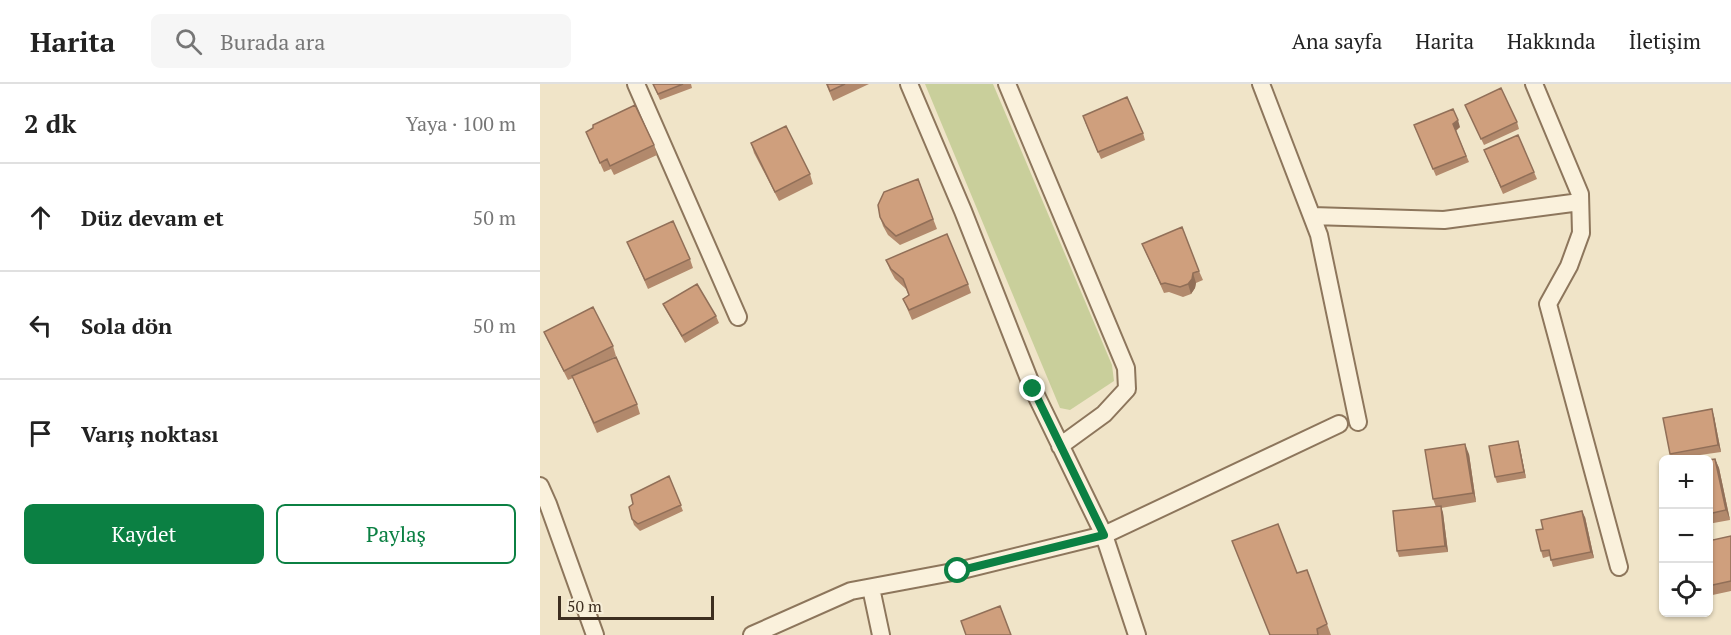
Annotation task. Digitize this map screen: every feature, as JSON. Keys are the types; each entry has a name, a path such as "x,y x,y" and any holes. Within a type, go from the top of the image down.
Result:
{"street":[{"path":"636,84 738,317"},
{"path":"909,84 963,211 1033,389 1104,535 1137,635"},
{"path":"1007,84 1126,369 1127,389 1104,414 1060,446"},
{"path":"1261,84 1319,235 1358,422"},
{"path":"1534,84 1580,194 1581,233 1569,266 1548,304 1619,567"},
{"path":"1312,216 1444,220 1580,202"},
{"path":"752,635 852,591 958,571 1104,535 1339,424"},
{"path":"540,486 544,506 596,635"},
{"path":"871,588 881,635"}],"green space":[{"path":"925,84 993,84 1112,365 1114,381 1070,410 1060,408"}],"building":[{"path":"653,84 683,84 658,94"},
{"path":"827,84 845,84 830,91"},
{"path":"1501,88 1517,122 1481,139 1465,105"},
{"path":"1127,97 1143,133 1098,152 1083,116"},
{"path":"635,105 654,145 610,166 607,159 600,163 586,132 593,128 593,125"},
{"path":"1453,109 1458,120 1453,124 1466,156 1433,169 1414,125"},
{"path":"786,126 810,174 775,192 751,143"},
{"path":"1518,135 1534,172 1501,187 1484,150"},
{"path":"918,179 933,219 896,236 885,226 880,217 878,205 884,192"},
{"path":"673,221 690,259 645,280 627,242"},
{"path":"1182,227 1199,271 1193,273 1188,284 1180,287 1161,284 1142,244"},
{"path":"947,234 968,284 909,310 903,299 909,295 903,279 891,269 886,260"},
{"path":"697,284 716,316 682,336 663,304"},
{"path":"593,307 613,346 564,371 544,332"},
{"path":"616,357 637,404 594,423 572,376"},
{"path":"1712,409 1718,445 1670,454 1663,418"},
{"path":"1518,441 1524,472 1495,477 1489,446"},
{"path":"1465,444 1473,493 1433,499 1425,450"},
{"path":"1713,459 1715,459 1726,510 1713,513 1713,509"},
{"path":"669,476 681,505 638,524 632,519 629,507 633,504 631,495"},
{"path":"1441,506 1445,546 1397,551 1393,511"},
{"path":"1582,511 1591,552 1551,560 1549,550 1541,551 1536,530 1543,529 1541,520"},
{"path":"1278,524 1297,573 1307,570 1327,624 1317,629 1318,635 1270,635 1232,541"},
{"path":"1731,536 1731,581 1713,585 1713,563 1713,540"},
{"path":"1000,606 1011,635 966,635 961,621"}],"route":[{"path":"958,571 1104,535 1033,389"}]}
